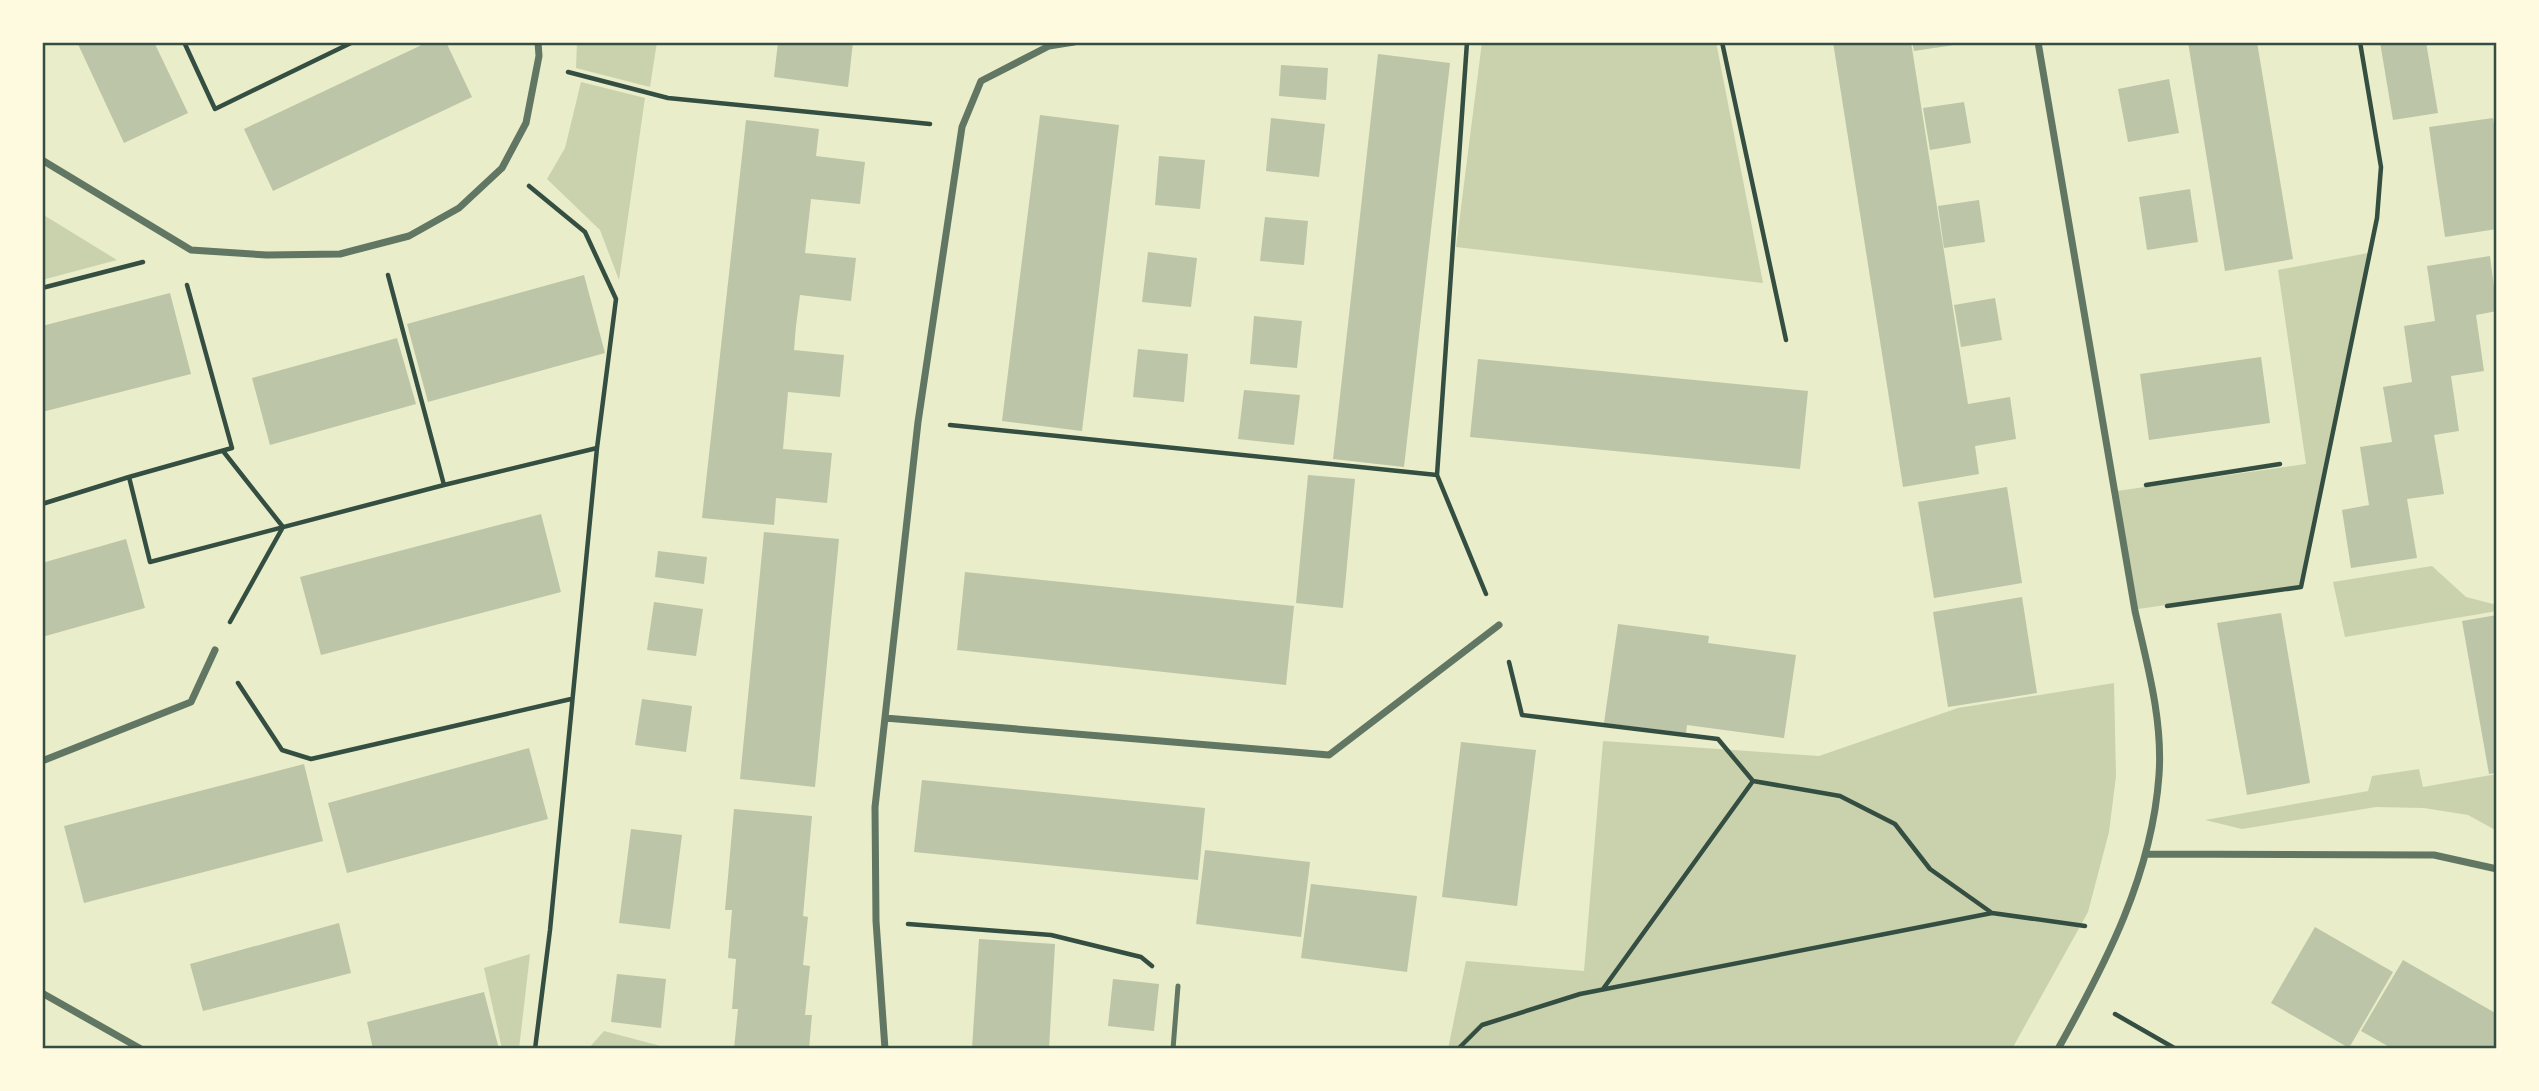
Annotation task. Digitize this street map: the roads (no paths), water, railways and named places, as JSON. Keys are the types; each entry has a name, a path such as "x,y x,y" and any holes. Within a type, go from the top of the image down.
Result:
{"street":[{"path":"42,160 191,250 267,255 340,254 410,236 459,208 502,168 526,122 539,56 538,42"},
{"path":"885,1049 876,921 875,807 918,422 962,127 981,81 1049,44 1074,42"},
{"path":"2038,42 2135,611 2154,695 2159,774 2146,854 2120,932 2059,1049"},
{"path":"885,718 1329,755 1499,625"},
{"path":"42,761 191,702 215,650"},
{"path":"2146,854 2434,855 2497,869"},
{"path":"42,993 141,1049"}],"lane":[{"path":"1173,1049 1178,986"}]}
